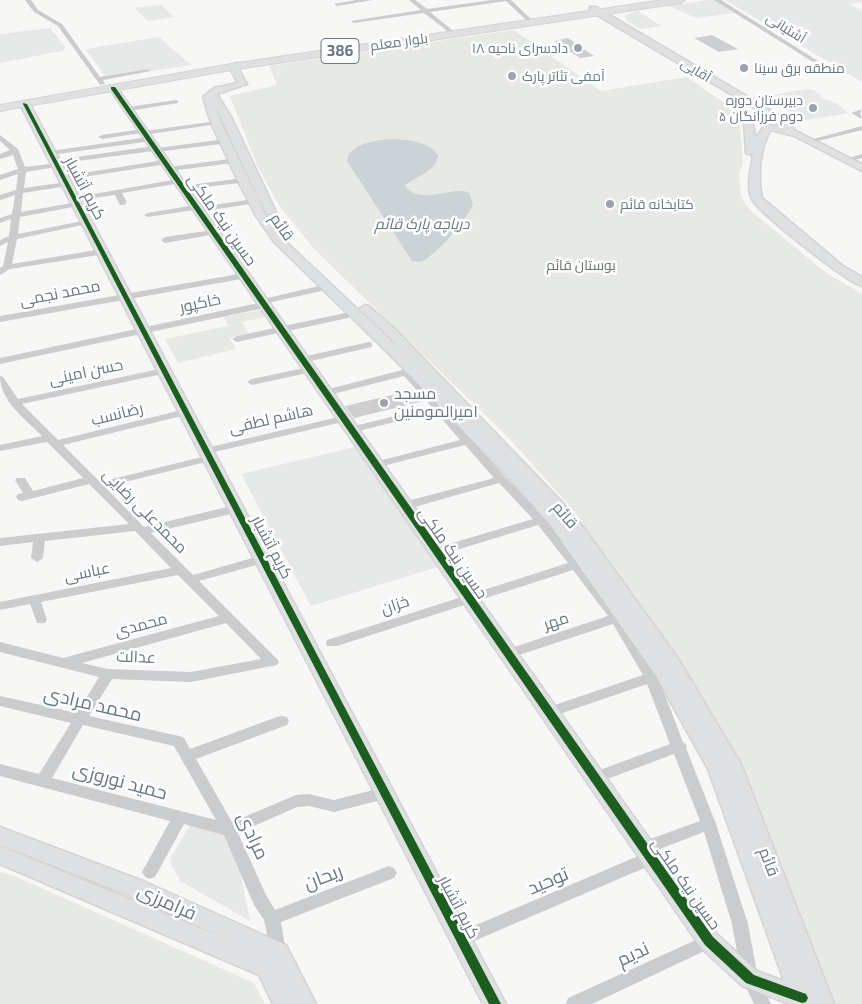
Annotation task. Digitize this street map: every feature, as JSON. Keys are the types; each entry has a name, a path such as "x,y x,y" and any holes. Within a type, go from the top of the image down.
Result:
{"main road":[{"name":"بلوار معلم","path":"0,108 25,104 104,84 591,13 656,0"},
{"name":"بلوار معلم","path":"0,103 227,63 528,19 632,8 681,0"},
{"path":"617,23 617,15 632,8"},
{"name":"آقایی","path":"591,13 617,23 777,119 797,134 862,168"},
{"name":"آقایی","path":"591,13 703,81 745,115 768,126 797,134"},
{"path":"212,93 243,84 235,70 237,66"},
{"name":"حسین نیک ملکی","path":"104,84 128,109 325,394 709,941 750,979 809,1002"},
{"name":"قائم","path":"212,93 226,117 264,200 286,236 397,339 491,434 558,506 585,539 673,665 732,764 809,1002 716,768 662,671 556,522 512,473 396,353 278,240 253,201 220,132 208,97 212,93"},
{"name":"کریم آتشبار","path":"25,104 52,160 78,204 495,1004"},
{"path":"862,282 839,268 770,212 757,199 754,183 756,151 745,115 770,115 777,119 778,123 768,126 760,139 756,151 746,189 754,205 835,272 862,287"},
{"name":"فرامرزی","path":"0,836 136,888 278,952"},
{"name":"فرامرزی","path":"0,856 267,968 284,1004"},
{"path":"278,952 305,1004"}],"street":[{"path":"28,0 36,11 60,24 104,84 148,71"},
{"path":"338,4 370,0"},
{"path":"412,0 450,31"},
{"path":"354,21 504,0"},
{"path":"508,0 528,19"},
{"name":"آشتیانی","path":"717,0 815,62"},
{"path":"128,109 176,102"},
{"path":"862,111 854,113 862,117"},
{"path":"0,178 52,160 149,140 209,124"},
{"path":"810,141 862,128"},
{"path":"0,137 15,152 22,170 14,237 4,270 102,252"},
{"path":"102,137 218,142"},
{"path":"52,160 149,140"},
{"path":"0,157 15,152"},
{"path":"847,160 862,156"},
{"path":"0,198 19,191 65,181 167,166 227,163"},
{"path":"94,196 180,185 236,181"},
{"path":"117,192 123,204"},
{"path":"148,215 247,202"},
{"path":"0,221 16,215 78,204"},
{"path":"0,243 14,237 87,222"},
{"path":"165,240 213,232"},
{"name":"محمد نجمی","path":"0,320 244,276"},
{"name":"خاکپور","path":"0,360 263,304 319,290"},
{"path":"237,338 345,316"},
{"path":"252,382 369,345"},
{"name":"حسن امینی","path":"15,403 164,370"},
{"path":"325,394 406,372 437,409 541,520 616,618 652,677 680,746 709,824 740,924 750,979 763,1004"},
{"name":"محمدعلی رضایی","path":"0,379 15,403 272,662"},
{"name":"هاشم لطفی","path":"21,480 26,496 94,483 208,454 347,424 437,409"},
{"name":"رضانسب","path":"53,441 186,412"},
{"path":"0,448 53,441"},
{"path":"375,465 467,441"},
{"path":"404,506 501,479"},
{"path":"0,542 140,529 231,510"},
{"path":"436,552 541,520"},
{"path":"37,558 40,537"},
{"path":"190,580 256,561"},
{"name":"خزان","path":"332,642 576,564"},
{"name":"عباسی","path":"0,606 181,570"},
{"path":"34,599 41,620"},
{"name":"محمدی","path":"62,663 228,618"},
{"name":"مهر","path":"507,654 616,618"},
{"name":"عدالت","path":"0,647 108,674 191,677 272,662"},
{"path":"42,781 108,674"},
{"path":"548,712 652,677"},
{"name":"محمد مرادی","path":"0,701 178,742"},
{"path":"187,756 282,721"},
{"name":"مرادی","path":"178,742 229,830 260,900 272,918 278,952"},
{"path":"594,778 680,746"},
{"name":"حمید نوروزی","path":"0,770 229,830"},
{"path":"229,830 296,801 308,800 334,806 385,793"},
{"path":"150,872 180,817"},
{"name":"توحید","path":"461,939 709,824"},
{"name":"ریحان","path":"272,918 389,873"},
{"name":"ندیم","path":"583,1002 709,941"}],"shaded area":[{"path":"715,0 735,13 696,18 669,6"},
{"path":"725,0 862,0 862,2 849,4 862,11 862,82"},
{"path":"50,28 66,48 62,51 0,63 0,34"},
{"path":"159,37 191,65 105,76 85,49"},
{"name":"دبیرستان دوره دوم فرزانگان ۵","path":"807,89 817,91 815,92 820,94 821,98 836,103 849,113 801,121 786,113 790,112 766,96"},
{"path":"359,446 441,566 311,606 241,474"},
{"path":"193,821 222,827 238,861 250,921 180,881 170,858"}],"green space":[{"path":"161,5 174,17 148,21 135,8"},
{"path":"638,11 661,26 640,29 626,20 625,15"},
{"name":"بوستان قائم","path":"514,30 601,91 687,77 726,104 740,124 743,162 739,173 741,197 751,211 825,272 862,294 862,1004 834,1004 728,744 575,512 506,435 316,251 280,207 257,165 230,96 277,85 269,66"},
{"path":"264,309 270,316 242,322 248,333 229,338 236,349 178,363 165,339 228,326 224,317"},
{"path":"0,872 12,875 254,983 265,1004 0,1004"}],"water":[{"name":"دریاچه پارک قائم","path":"393,139 424,144 438,155 434,165 426,173 405,185 410,191 416,194 432,195 464,191 469,193 473,203 465,218 451,236 434,253 420,262 412,261 347,161 353,150 359,146 373,141"}],"building":[{"path":"712,35 738,49 719,52 694,38"},
{"name":"دادسرای ناحیه ۱۸","path":"568,38 594,56 580,58 554,41"},
{"name":"مسجد امیرالمومنین","path":"414,390 424,401 354,418 345,406"}],"cycle path":[{"path":"113,88 709,941 750,979 802,998"},
{"path":"25,104 495,1004"}],"place":[{"name":"دادسرای ناحیه ۱۸","path":"578,48"},
{"name":"منطقه برق سینا","path":"744,68"},
{"name":"آمفی تئاتر پارک","path":"512,76"},
{"name":"دبیرستان دوره دوم فرزانگان ۵","path":"813,108"},
{"name":"کتابخانه قائم","path":"610,204"},
{"name":"مسجد امیرالمومنین","path":"384,403"}]}
